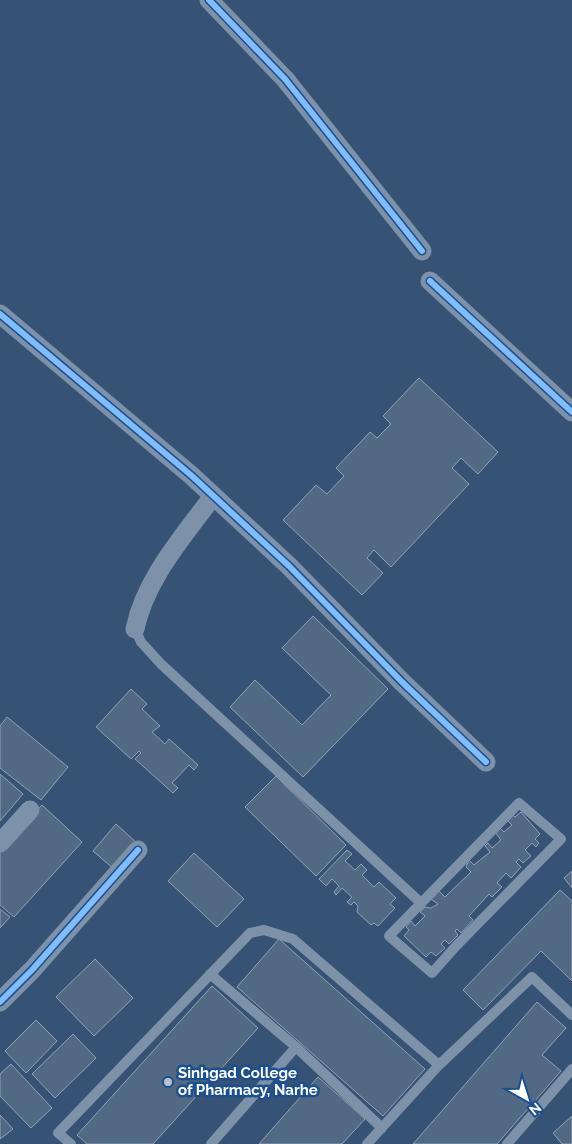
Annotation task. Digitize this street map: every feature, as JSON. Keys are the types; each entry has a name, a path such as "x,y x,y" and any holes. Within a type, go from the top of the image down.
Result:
{"street":[{"path":"209,0 285,79 422,251"},
{"path":"430,281 572,412"},
{"path":"0,314 213,496 289,566 402,682 486,762"},
{"path":"135,629 138,614 153,580 213,496"},
{"path":"0,843 30,810"},
{"path":"0,1002 32,970 138,850"}],"lane":[{"path":"135,629 141,642 161,664 421,903"},
{"path":"519,803 561,839 432,973 389,936 421,903 519,803"},
{"path":"71,1144 58,1132 250,933 264,930 293,939 439,1065"},
{"path":"210,974 296,1047 382,1128"},
{"path":"367,1144 439,1065 532,977 572,1015"},
{"path":"211,1144 296,1047"},
{"path":"507,1144 572,1069"}],"building":[{"path":"419,378 498,452 478,474 461,458 452,468 469,484 391,567 374,550 367,558 383,573 362,595 283,520 316,485 327,494 344,476 336,468 370,432 377,438 391,424 383,416"},
{"path":"313,616 388,689 303,777 230,707 255,680 302,725 331,695 282,648"},
{"path":"131,689 147,704 142,709 160,726 152,732 165,744 169,739 198,765 194,770 189,765 172,783 178,788 173,793 135,759 141,753 139,751 131,759 96,727"},
{"path":"7,717 68,767 41,800 0,768 0,726"},
{"path":"0,774 23,794 0,821"},
{"path":"276,776 346,845 316,876 245,807"},
{"path":"42,805 82,842 14,917 0,905 0,850"},
{"path":"521,812 540,834 535,839 539,843 536,847 532,843 525,850 531,856 523,863 519,859 516,862 521,867 511,878 506,873 497,883 502,887 492,897 489,894 469,916 473,920 461,933 457,929 455,931 458,935 449,944 445,940 441,944 445,948 436,956 431,952 426,957 404,936 409,930 406,927 411,921 415,926 425,916 420,912 425,907 431,908 438,904 431,899 439,891 445,897 471,872 466,867 469,860 474,865 490,852 485,846 488,843 492,848 501,840 495,832 500,828 504,832 512,825 506,819 512,814 515,817"},
{"path":"116,824 138,844 115,870 93,851"},
{"path":"347,850 352,854 345,861 355,870 361,864 367,870 362,875 374,887 379,882 396,898 390,904 395,908 378,926 374,923 371,925 357,912 358,906 354,902 351,905 347,902 352,897 342,888 336,895 334,892 339,886 332,879 326,886 319,879"},
{"path":"194,853 244,899 217,927 168,881"},
{"path":"572,871 572,888 564,878"},
{"path":"560,890 572,901 572,981 541,951 483,1010 463,990"},
{"path":"0,909 10,917 0,928"},
{"path":"279,939 425,1069 383,1116 237,987"},
{"path":"95,959 133,998 94,1036 56,997"},
{"name":"Sinhgad College of Pharmacy, Narhe","path":"212,986 258,1028 153,1144 87,1144 77,1135"},
{"path":"537,1002 566,1028 542,1055 561,1071 497,1144 413,1144"},
{"path":"36,1020 57,1041 26,1073 5,1051"},
{"path":"73,1034 96,1058 55,1098 32,1074"},
{"path":"11,1064 52,1108 31,1128 0,1096 0,1074"},
{"path":"318,1077 365,1119 342,1144 259,1144"},
{"path":"0,1115 13,1129 0,1139"},
{"path":"572,1116 572,1144 562,1144 553,1133"}],"cycle path":[{"path":"209,0 285,79 422,251"},
{"path":"430,281 572,412"},
{"path":"0,314 192,476 289,566 402,682 486,762"},
{"path":"0,1002 32,970 138,850"}],"place":[{"name":"Sinhgad College of Pharmacy, Narhe","path":"168,1082"}]}
